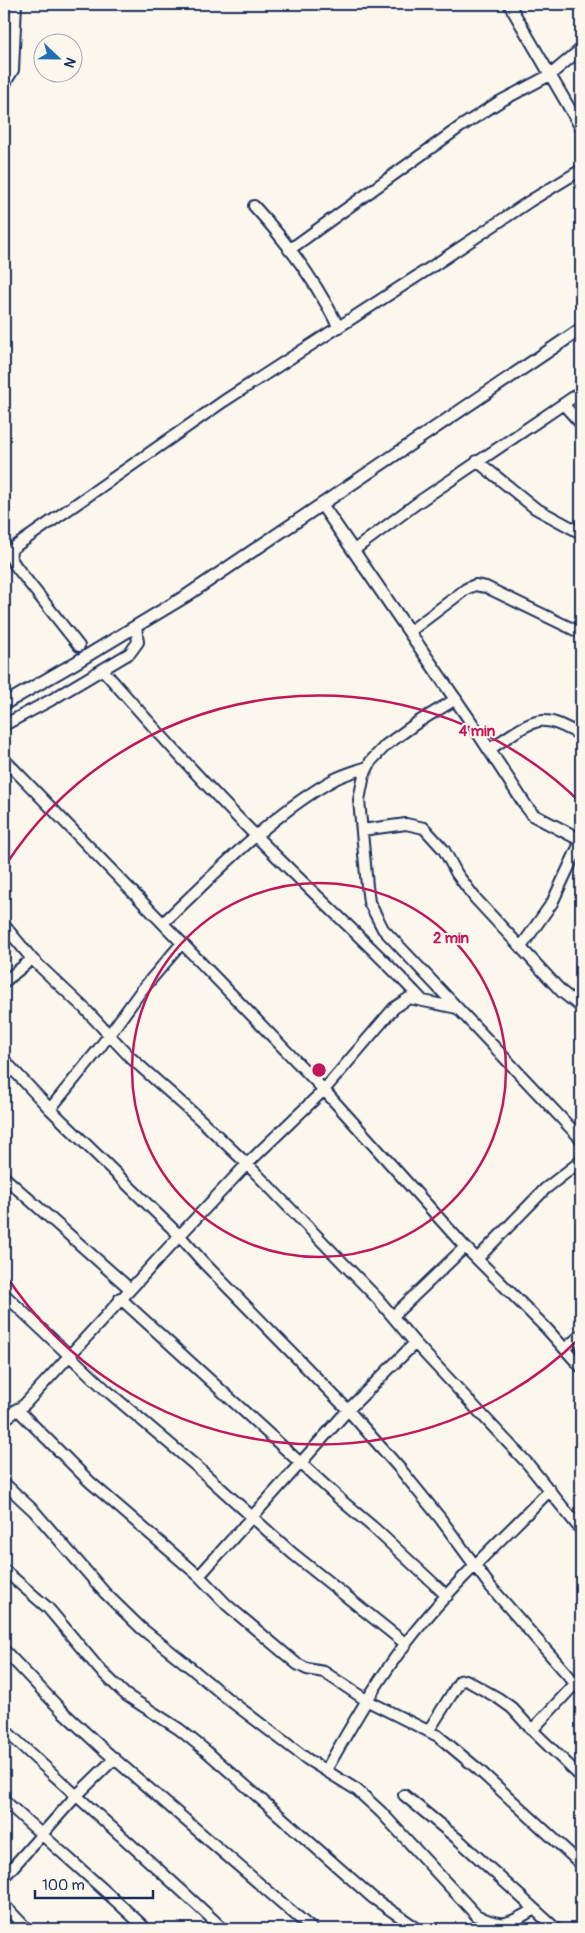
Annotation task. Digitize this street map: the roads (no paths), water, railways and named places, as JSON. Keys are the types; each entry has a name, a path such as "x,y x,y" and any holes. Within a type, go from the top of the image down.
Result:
{"street":[{"path":"4,85 13,70 16,4"},
{"path":"508,4 550,75 577,111 581,128"},
{"path":"289,250 460,127 499,102 550,75 581,49"},
{"path":"79,646 18,569 10,557 12,550 224,401 530,201 581,170"},
{"path":"254,206 317,289 338,326"},
{"path":"4,704 186,596 581,330"},
{"path":"354,550 477,461 581,392"},
{"path":"563,404 581,424"},
{"path":"477,461 534,508 581,533"},
{"path":"322,505 456,699 490,750 512,788 533,815 581,841 552,903 521,947"},
{"path":"409,632 466,589 479,585 581,633"},
{"path":"4,725 103,670 134,650 138,642 136,626"},
{"path":"103,670 178,755 256,836 368,944 422,1000"},
{"path":"456,699 412,726 386,745 367,767 359,800 369,902 383,929 581,1139"},
{"path":"490,750 527,726 543,720 554,722 581,735"},
{"path":"4,759 324,1090 465,1247 581,1367"},
{"path":"163,923 256,836 336,778 367,767"},
{"path":"362,830 406,824 424,828 444,850 457,874 475,898 562,992 581,1007"},
{"path":"4,925 32,959 131,1058 248,1164 393,1316 415,1343 528,1464 581,1530"},
{"path":"50,1108 141,991 182,943"},
{"path":"4,982 32,959"},
{"path":"457,1008 409,998 394,1008 324,1090 248,1164 129,1288 24,1404 9,1412 199,1576 227,1605 297,1664 307,1669 324,1672 366,1700 429,1730 459,1752 581,1864"},
{"path":"4,1060 50,1108 180,1235 203,1262 348,1410 401,1470 440,1518 475,1566 578,1687 532,1730"},
{"path":"477,1258 545,1189 581,1160"},
{"path":"4,1177 129,1288"},
{"path":"393,1316 465,1247"},
{"path":"4,1294 69,1356 252,1515 292,1553 406,1644"},
{"path":"120,1298 447,1596"},
{"path":"565,1349 581,1335"},
{"path":"199,1576 348,1410 415,1343"},
{"path":"4,1482 34,1511 105,1593 141,1628 228,1699 308,1759 357,1790 381,1812 476,1915 492,1923 508,1924 534,1909"},
{"path":"326,1770 366,1700 406,1644 475,1566 550,1490"},
{"path":"4,1570 48,1608 100,1670 126,1695 180,1729 373,1898 418,1929"},
{"path":"4,1650 62,1711 114,1759 312,1929"},
{"path":"429,1730 459,1683 464,1680 502,1700 512,1708 532,1730 581,1776"},
{"path":"4,1729 75,1797 162,1872 223,1929"},
{"path":"4,1877 75,1797 114,1759"},
{"path":"404,1795 460,1841 556,1929"},
{"path":"4,1800 146,1929"},
{"path":"4,1905 27,1929"}]}
